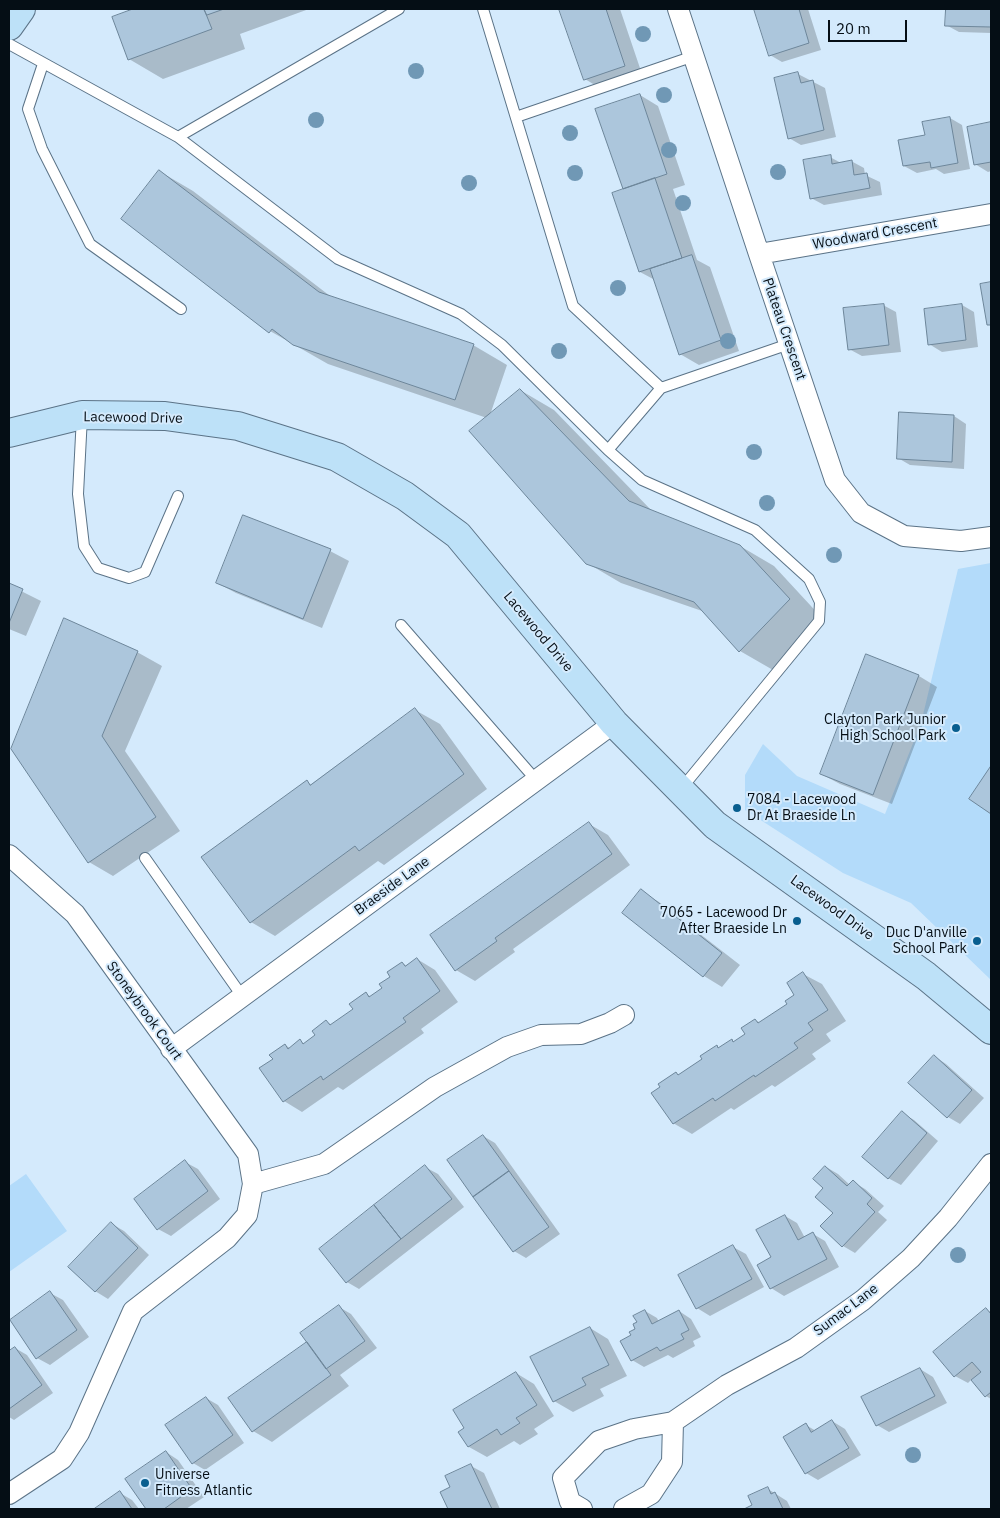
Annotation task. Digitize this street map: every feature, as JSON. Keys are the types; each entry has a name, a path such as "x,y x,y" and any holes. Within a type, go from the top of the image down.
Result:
{"main road":[{"path":"9,26 21,9"},
{"name":"Lacewood Drive","path":"9,433 82,415 166,416 238,426 337,457 405,496 458,536 614,723 715,825 926,976 991,1030"}],"street":[{"name":"Plateau Crescent","path":"678,9 835,480 862,514 904,536 961,540 991,537"},
{"name":"Woodward Crescent","path":"759,254 991,214"},
{"name":"Braeside Lane","path":"171,1049 614,723"},
{"name":"Stoneybrook Court","path":"9,855 75,914 248,1154 253,1184 247,1215 227,1238 133,1311 79,1433 62,1459 9,1494"},
{"path":"253,1184 324,1164 435,1087 507,1047 541,1035 581,1034 624,1015"},
{"name":"Sumac Lane","path":"582,1509 570,1502 563,1478 600,1441 634,1428 673,1422 727,1385 796,1348 863,1300 911,1258 948,1218 991,1164"},
{"path":"624,1509 651,1494 672,1462 673,1422"}],"lane":[{"path":"178,137 399,9"},
{"path":"483,9 573,306 661,388"},
{"path":"9,44 178,137 338,259 461,314 502,345 608,450 642,480 755,530 809,579 820,602 819,621 680,789"},
{"path":"516,117 694,56"},
{"path":"43,64 28,109 42,149 90,244 181,308"},
{"path":"608,450 661,388 789,344"},
{"path":"82,415 78,494 84,546 98,568 129,578 145,572 178,496"},
{"path":"400,625 536,780"},
{"path":"145,858 242,996"}],"shaded area":[{"name":"Clayton Park Junior High School Park","path":"991,563 991,980 911,903 843,873 745,810 745,775 763,744 797,776 885,814 921,723 958,569"},
{"path":"26,1174 67,1231 9,1272 9,1186"}],"building":[{"path":"133,9 204,9 212,29 128,60 112,17"},
{"path":"204,9 224,9 207,15"},
{"path":"559,9 606,9 625,66 584,80"},
{"path":"754,9 799,9 809,43 769,56"},
{"path":"946,9 991,9 991,27 945,26"},
{"path":"798,72 801,83 813,80 824,130 788,139 774,78"},
{"path":"640,94 667,174 623,189 595,109"},
{"path":"950,117 958,163 931,168 930,162 903,166 898,140 925,135 922,122"},
{"path":"991,122 991,162 974,165 967,127"},
{"path":"831,155 832,164 852,160 854,175 867,173 870,188 810,199 803,160"},
{"path":"159,170 319,292 474,344 455,400 293,345 272,329 269,333 121,219"},
{"path":"655,178 682,258 639,272 612,193"},
{"path":"692,255 721,340 679,355 650,269"},
{"path":"991,282 991,325 987,325 980,284"},
{"path":"884,304 889,345 848,350 843,308"},
{"path":"962,304 966,340 928,345 924,309"},
{"path":"520,389 629,501 740,545 790,599 739,652 694,602 586,564 469,431"},
{"path":"899,412 954,415 952,462 897,459"},
{"path":"243,515 331,549 303,619 216,583"},
{"path":"9,583 23,589 9,623"},
{"path":"64,618 138,651 102,736 156,817 88,863 11,749"},
{"path":"866,654 919,675 873,795 820,774"},
{"path":"415,708 464,774 359,851 355,846 250,923 201,857 307,780 310,785"},
{"path":"991,766 991,814 969,799"},
{"path":"589,822 612,854 495,938 497,941 455,971 430,935"},
{"path":"641,889 722,953 703,977 622,913"},
{"path":"417,958 440,991 403,1018 406,1022 323,1080 321,1076 283,1102 259,1068 273,1059 269,1055 285,1044 288,1049 300,1039 303,1044 315,1035 312,1031 326,1020 330,1025 353,1009 349,1004 366,992 369,997 382,988 379,984 390,977 387,972 402,962 405,966"},
{"path":"803,972 828,1010 808,1023 813,1030 794,1043 798,1048 755,1077 754,1075 715,1101 713,1098 673,1124 651,1093 660,1087 658,1084 676,1072 678,1075 702,1059 700,1056 717,1045 718,1048 732,1039 733,1042 745,1034 741,1028 755,1019 758,1023 787,1004 785,1001 794,995 787,983"},
{"path":"934,1055 972,1090 947,1118 908,1083"},
{"path":"902,1111 927,1133 888,1179 862,1157"},
{"path":"483,1135 509,1171 473,1197 447,1160"},
{"path":"185,1160 208,1191 157,1230 134,1199"},
{"path":"425,1165 452,1199 401,1239 374,1205"},
{"path":"825,1166 847,1186 853,1180 872,1198 867,1204 875,1212 842,1247 820,1226 833,1213 815,1197 823,1188 813,1179"},
{"path":"509,1171 549,1227 513,1252 473,1197"},
{"path":"374,1205 401,1239 346,1283 319,1249"},
{"path":"785,1215 798,1240 813,1232 827,1259 770,1289 757,1265 771,1257 756,1230"},
{"path":"111,1222 138,1248 95,1292 68,1267"},
{"path":"733,1245 752,1279 696,1309 678,1275"},
{"path":"50,1291 77,1330 36,1359 10,1320"},
{"path":"339,1305 365,1341 326,1369 300,1333"},
{"path":"986,1308 991,1314 991,1392 985,1397 971,1380 981,1372 972,1362 954,1377 933,1352"},
{"path":"645,1310 652,1324 679,1310 689,1330 681,1334 684,1339 660,1351 657,1347 631,1361 620,1341 631,1335 629,1332 635,1329 633,1324 637,1322 633,1316"},
{"path":"590,1327 609,1365 582,1378 586,1385 553,1402 530,1357"},
{"path":"307,1342 331,1375 252,1432 228,1398"},
{"path":"15,1347 42,1385 9,1409 9,1351"},
{"path":"920,1368 935,1396 876,1426 861,1397"},
{"path":"516,1372 537,1405 516,1418 520,1423 501,1435 497,1429 468,1447 458,1432 464,1428 453,1410"},
{"path":"206,1397 233,1435 192,1464 165,1425"},
{"path":"832,1420 849,1448 805,1474 783,1437 806,1423 811,1432"},
{"path":"166,1451 192,1489 164,1509 146,1509 125,1479"},
{"path":"471,1464 492,1509 448,1509 440,1492 450,1487 445,1476"},
{"path":"768,1487 771,1494 775,1492 783,1509 744,1509 752,1505 748,1496"},
{"path":"120,1491 132,1509 94,1509"}],"place":[{"name":"Clayton Park Junior High School Park","path":"956,728"},
{"name":"7084 - Lacewood Dr At Braeside Ln","path":"737,808"},
{"name":"7065 - Lacewood Dr After Braeside Ln","path":"797,921"},
{"name":"Duc D'anville School Park","path":"977,941"},
{"name":"Universe Fitness Atlantic","path":"145,1483"}]}
